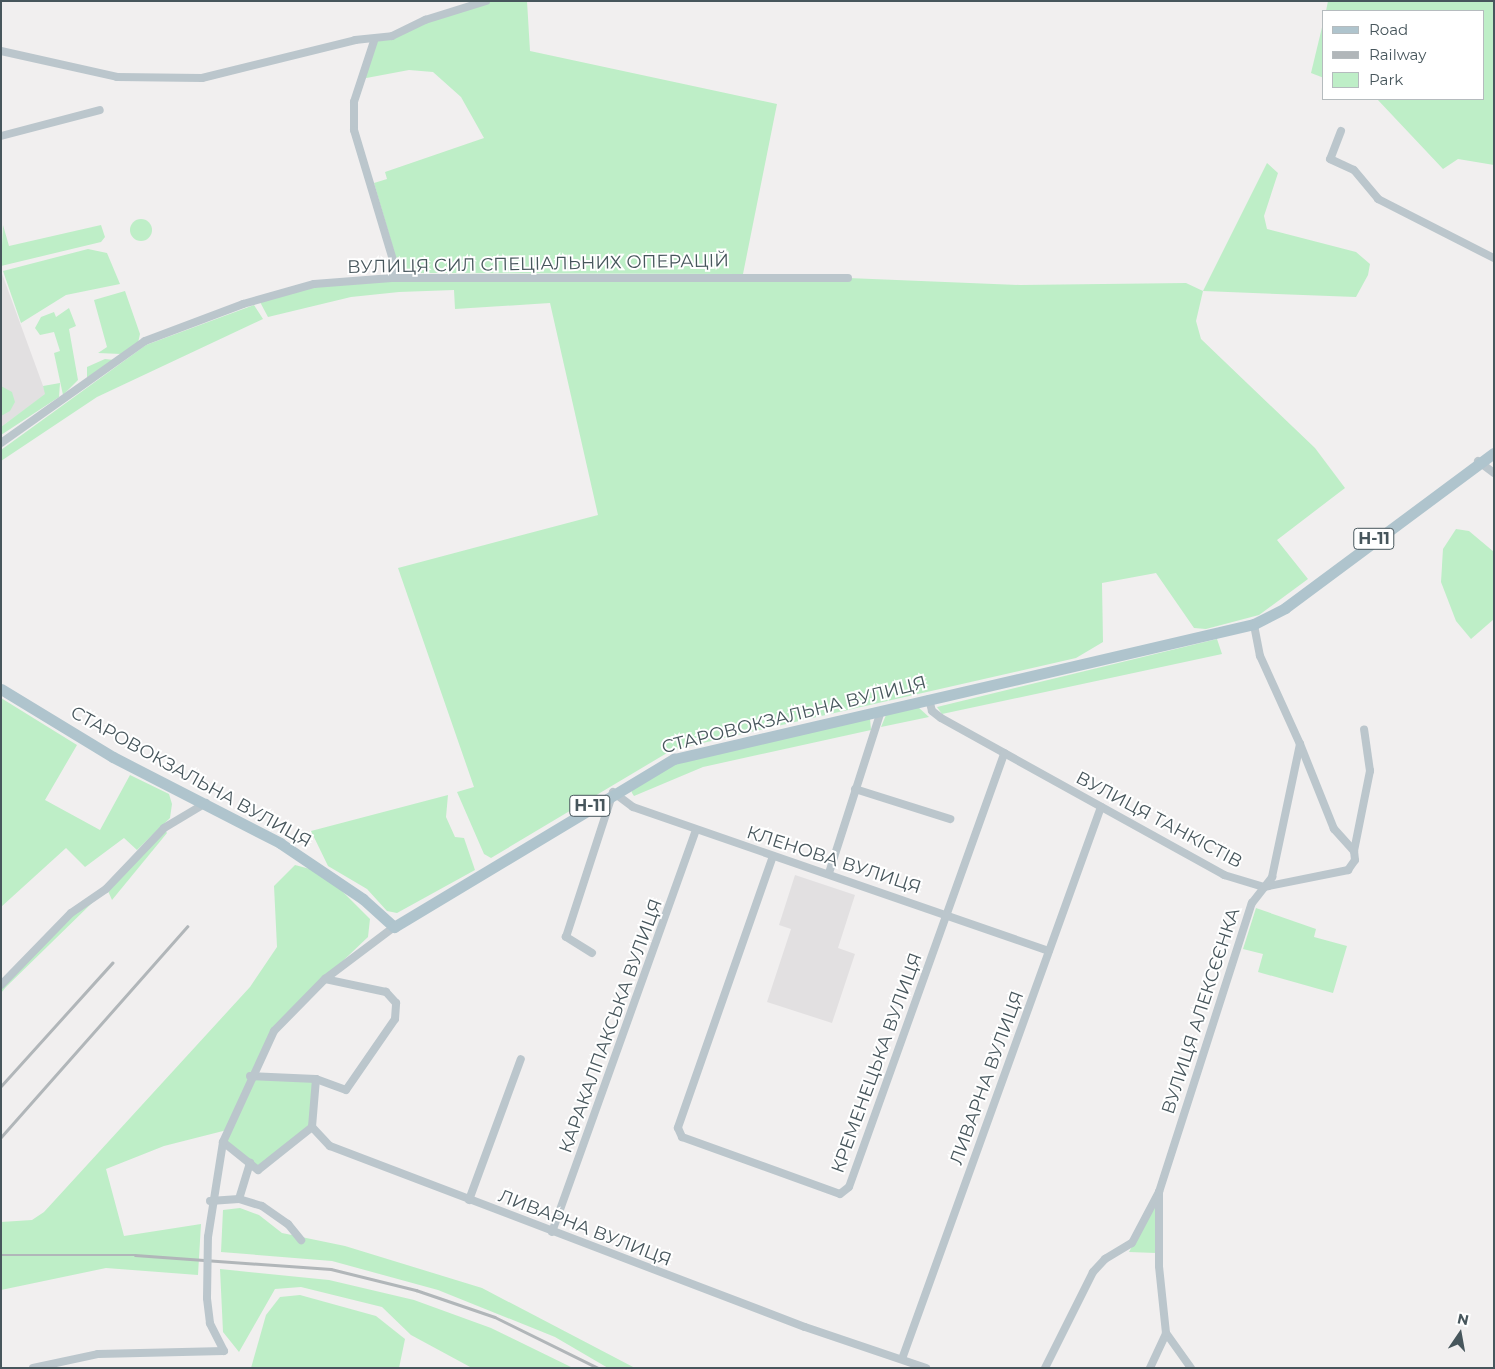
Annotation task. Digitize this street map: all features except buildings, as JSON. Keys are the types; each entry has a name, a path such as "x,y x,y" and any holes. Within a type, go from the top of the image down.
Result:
{"main road":[{"name":"СТАРОВОКЗАЛЬНА ВУЛИЦЯ","path":"1,690 113,757 206,803 336,879 394,927 612,792 674,759 1254,624 1285,608 1478,461 1494,453"}],"street":[{"path":"1,51 117,77 202,78 355,40 374,40 486,1"},
{"path":"374,40 354,102 354,130 393,260 392,278"},
{"path":"1,136 100,110"},
{"path":"1341,131 1330,159 1354,170 1378,199 1494,258"},
{"name":"ВУЛИЦЯ СИЛ СПЕЦІАЛЬНИХ ОПЕРАЦІЙ","path":"1,443 144,341 243,304 314,284 392,278 848,278"},
{"path":"1478,461 1494,473"},
{"path":"1254,624 1260,656 1300,744 1334,829 1354,851"},
{"name":"ВУЛИЦЯ ТАНКІСТІВ","path":"929,699 932,711 941,718 1224,875 1264,887 1348,870 1355,860 1354,851"},
{"path":"829,873 880,711"},
{"path":"1354,851 1370,771 1364,730"},
{"name":"ВУЛИЦЯ АЛЕКСЄЄНКА","path":"1166,1332 1159,1266 1159,1192 1218,1001 1252,903 1264,887 1277,860 1300,744"},
{"name":"КРЕМЕНЕЦЬКА ВУЛИЦЯ","path":"773,856 678,1128 682,1137 834,1195 849,1187 1004,753"},
{"path":"855,790 950,819"},
{"path":"592,954 566,937 612,792"},
{"name":"КЛЕНОВА ВУЛИЦЯ","path":"612,792 633,808 829,873 1049,951"},
{"path":"1,984 71,913 106,889 164,828 206,803"},
{"name":"ЛИВАРНА ВУЛИЦЯ","path":"902,1359 1101,807"},
{"name":"КАРАКАЛПАКСЬКА ВУЛИЦЯ","path":"552,1232 696,830"},
{"path":"33,1368 98,1354 224,1351 210,1323 207,1298 210,1201 223,1142 250,1076 274,1031 325,979 394,927"},
{"path":"250,1076 316,1079 346,1090 397,1012 395,1000 386,992 325,979"},
{"path":"469,1200 521,1059"},
{"path":"223,1142 254,1169 263,1168 312,1127 316,1079"},
{"name":"ЛИВАРНА ВУЛИЦЯ","path":"312,1127 330,1146 552,1232 926,1368"},
{"path":"239,1200 250,1164"},
{"path":"1045,1368 1094,1272 1105,1259 1132,1243 1159,1192"},
{"path":"210,1201 239,1200 262,1206 288,1224 302,1240"},
{"path":"1150,1368 1166,1332"},
{"path":"1166,1332 1191,1368"}],"shaded area":[{"path":"1,271 46,394 1,427"},
{"path":"795,875 855,895 838,948 855,954 832,1023 767,1002 791,929 779,925"}],"green space":[{"path":"486,1 527,1 530,51 777,104 743,274 404,273 398,265 374,183 387,179 385,172 484,138 461,97 433,72 409,70 361,79 374,41"},
{"path":"1328,1 1494,1 1494,165 1458,159 1443,169 1378,100 1485,100 1485,10 1326,10"},
{"path":"1322,27 1322,77 1311,73"},
{"path":"1267,163 1278,173 1264,216 1267,229 1356,252 1370,264 1368,275 1356,297 1203,291"},
{"path":"141,219 149,222 152,230 149,238 141,241 133,238 130,230 133,222"},
{"path":"3,225 9,246 101,225 105,237 101,242 1,266"},
{"path":"88,249 107,253 120,284 66,295 21,323 3,271"},
{"path":"848,278 1020,285 1186,283 1203,291 1196,321 1201,339 1315,448 1345,488 1277,540 1308,579 1259,615 1206,629 1194,628 1156,573 1102,583 1103,642 1076,658 672,750 491,858 484,854 457,792 474,787 398,568 598,515 550,303 455,309 454,290 399,292 351,297 268,317 260,302 315,287 397,281"},
{"path":"125,291 140,334 138,343 121,354 98,353 107,347 94,300"},
{"path":"254,305 263,319 97,397 1,461 1,450 146,345"},
{"path":"69,308 76,326 69,329 78,380 63,395 54,353 60,351 54,332 40,335 35,328 41,317 54,312 56,317"},
{"path":"105,359 114,360 87,378 87,367"},
{"path":"60,383 59,397 1,435 1,427 45,394 43,386"},
{"path":"1,386 12,392 15,402 10,411 1,416"},
{"path":"1456,529 1469,531 1494,552 1494,619 1471,639 1456,621 1441,582 1443,549"},
{"path":"1217,639 1222,654 942,714 937,707"},
{"path":"1,698 77,745 45,800 100,830 130,775 169,794 172,804 170,818 137,850 124,838 85,867 66,848 1,907"},
{"path":"918,707 929,717 881,727 886,715"},
{"path":"870,718 871,730 703,767 634,796 632,793 631,789 668,766"},
{"path":"448,795 446,817 455,837 464,838 475,870 397,913 387,911 367,889 328,866 311,831"},
{"path":"165,830 167,833 112,900 108,891"},
{"path":"295,865 310,869 340,889 370,919 368,937 288,1013 251,1075 316,1079 312,1127 258,1170 223,1142 227,1130 164,1146 106,1169 124,1236 201,1224 198,1275 106,1268 1,1290 1,1222 32,1220 44,1212 250,987 277,947 274,886"},
{"path":"94,901 1,993 1,987 72,915"},
{"path":"1256,908 1316,929 1314,937 1347,946 1333,993 1258,972 1263,954 1243,949"},
{"path":"1154,1205 1159,1205 1156,1253 1129,1252"},
{"path":"240,1208 259,1215 282,1233 345,1246 482,1288 635,1368 608,1368 555,1337 438,1290 332,1261 221,1252 223,1210"},
{"path":"220,1269 329,1280 414,1300 491,1328 573,1368 472,1368 411,1335 382,1307 301,1287 275,1289 239,1352 223,1332"},
{"path":"300,1295 376,1316 405,1339 399,1368 251,1368 266,1315 280,1297"}],"railway":[{"path":"1,1137 187,927"},
{"path":"1,1086 112,963"},
{"path":"1,1255 135,1255 331,1269 416,1290 495,1317 598,1368"}]}
